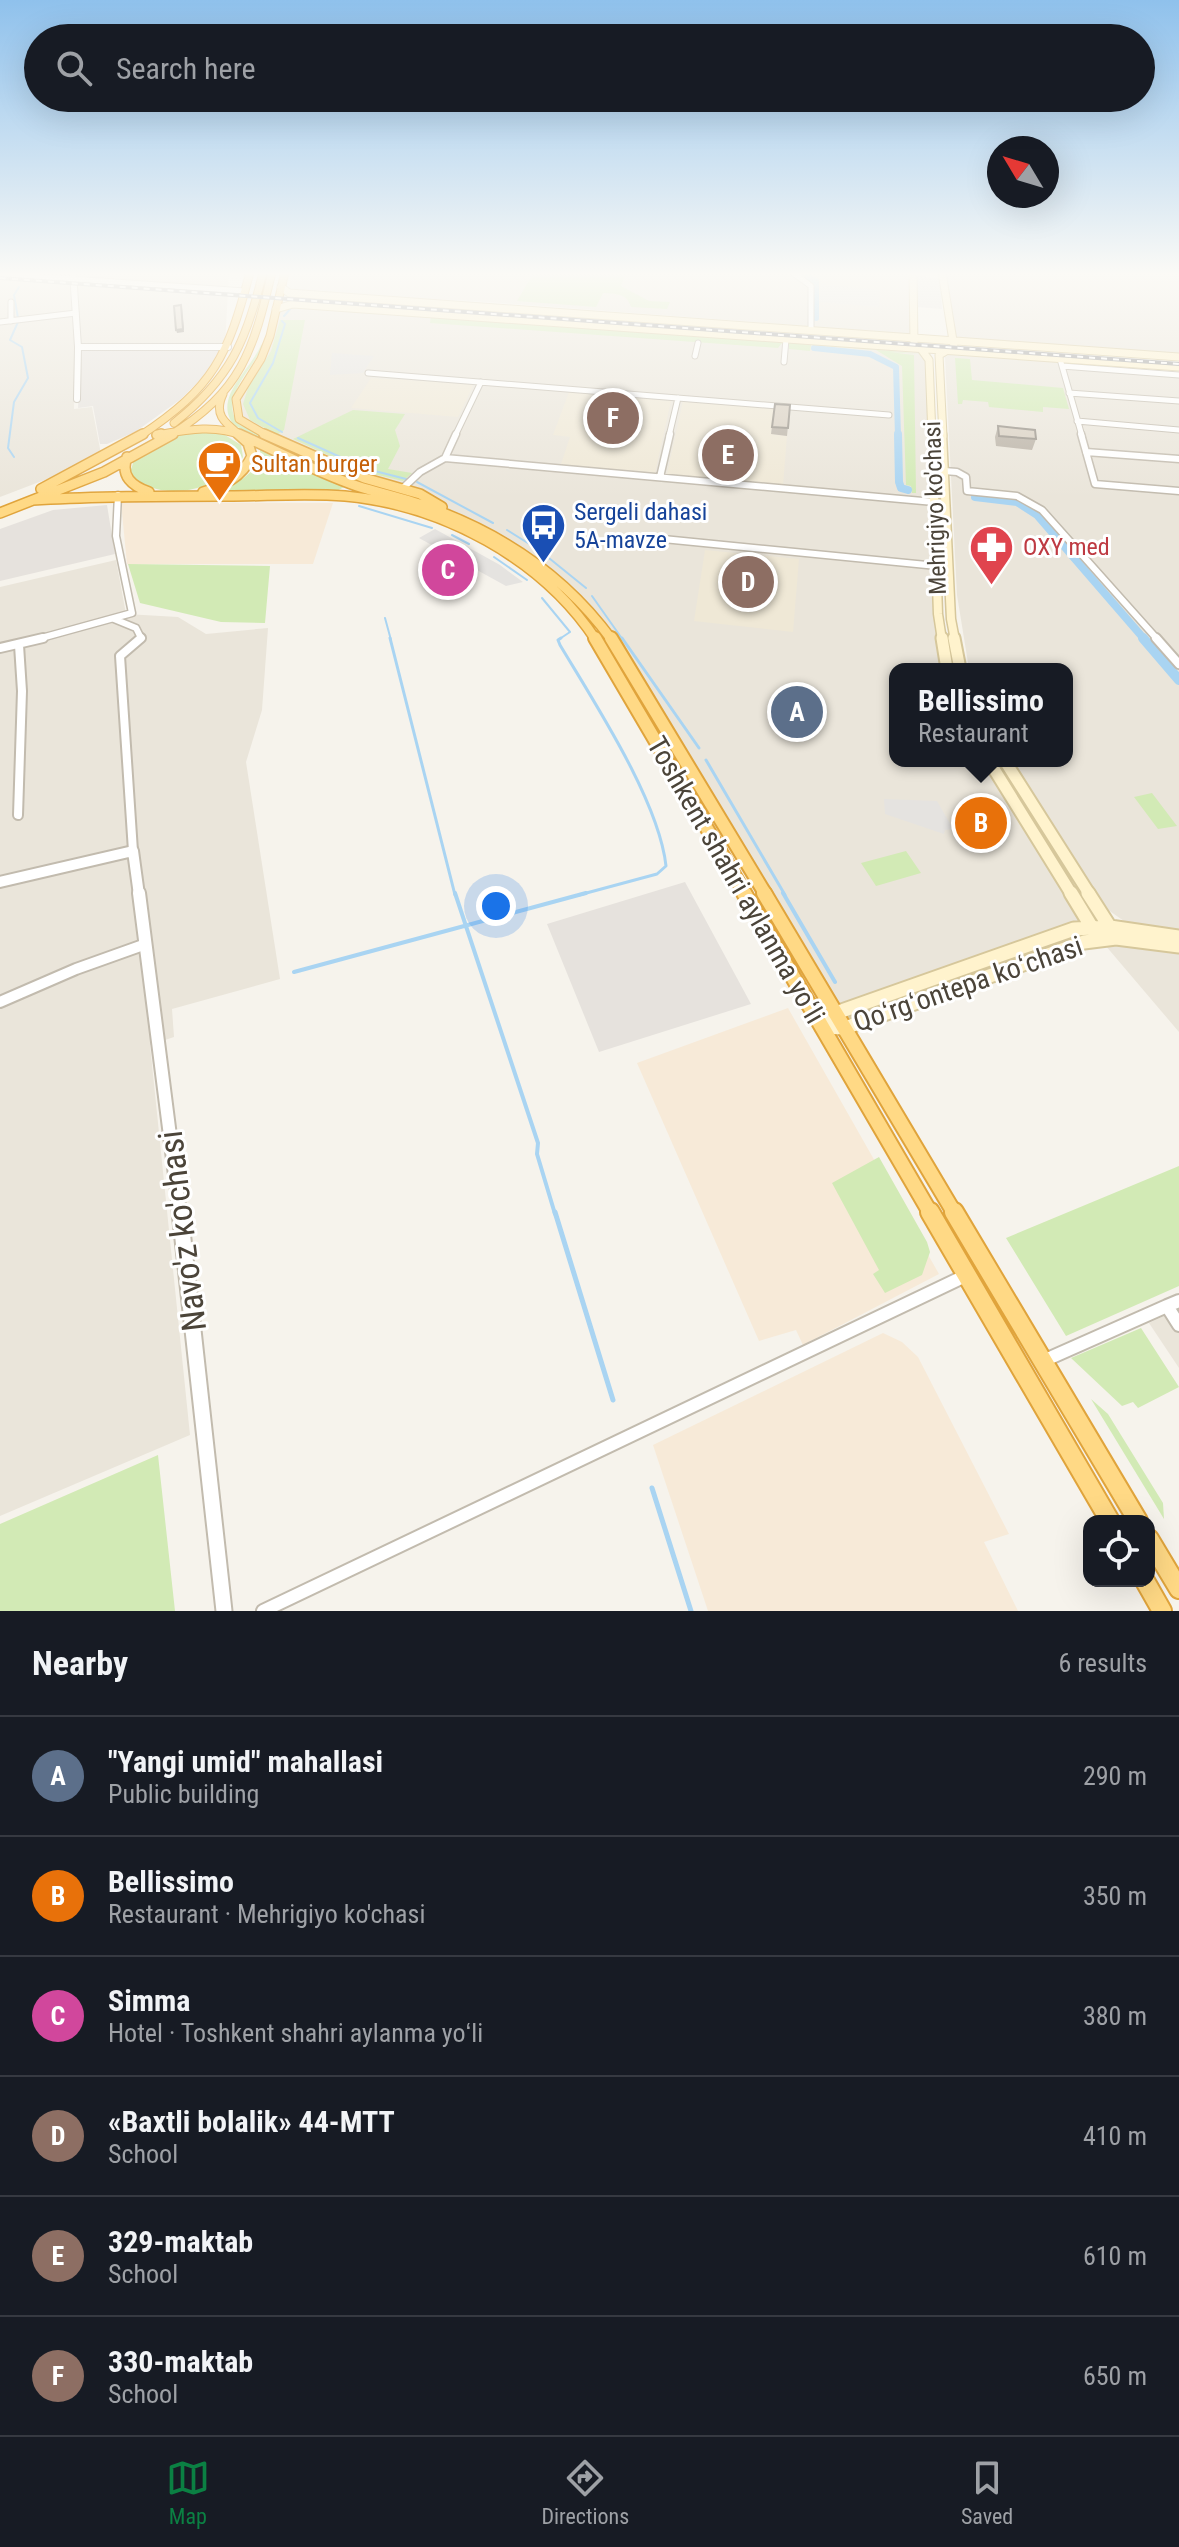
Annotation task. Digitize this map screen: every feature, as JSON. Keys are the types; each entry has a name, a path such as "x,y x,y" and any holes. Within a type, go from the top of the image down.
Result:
{"highway":[{"path":"41,489 108,454 172,412 203,385 228,347"},
{"path":"0,504 41,489 157,435 205,398 228,372 242,347"},
{"path":"0,513 125,460 178,430 223,392 252,347"},
{"path":"266,347 237,397 235,410 242,422 257,432 357,475 425,496 458,517"},
{"name":"Toshkent shahri aylanma yoʻli","path":"223,392 219,415 228,428 358,487 458,517 523,552 567,586 598,621 684,757 1134,1515"},
{"name":"Toshkent shahri aylanma yoʻli","path":"125,460 123,473 132,484 152,492 179,495 218,487 246,468 252,449 238,434 213,428 157,435"},
{"path":"125,460 133,448"},
{"path":"347,497 345,490 358,487"},
{"name":"Toshkent shahri aylanma yoʻli","path":"33,500 118,495 347,497 374,500 437,519 523,564 554,589 574,610 627,693 1106,1515"},
{"path":"627,693 636,694 643,689"},
{"path":"667,761 673,755 684,757"},
{"path":"1155,1549 1179,1589"},
{"path":"1148,1587 1162,1611"}],"main road":[{"path":"897,347 1061,362 1179,367"},
{"name":"Mehrigiyo ko'chasi","path":"946,663 939,627 937,566 944,471 939,358 951,347"},
{"path":"1055,347 1179,357"},
{"name":"Mehrigiyo ko'chasi","path":"918,349 929,360 951,619 959,663"},
{"path":"993,767 1091,926"},
{"path":"1009,767 1113,933"},
{"name":"Qoʻrgʻontepa koʻchasi","path":"841,1021 1030,943 1091,926 1179,946"},
{"name":"Qoʻrgʻontepa koʻchasi","path":"822,1027 1113,933 1179,937"}],"street":[{"path":"77,399 78,347"},
{"path":"695,356 697,347"},
{"path":"784,362 785,347"},
{"path":"1179,375 1061,362 1095,484 1179,491"},
{"path":"368,373 889,415"},
{"path":"445,458 481,382"},
{"path":"1069,393 1179,401"},
{"path":"660,477 678,398"},
{"path":"1077,421 1179,430"},
{"path":"1086,452 1179,459"},
{"path":"403,488 420,472 445,458 940,503"},
{"path":"944,471 957,472 966,477 967,491 1017,496 1042,510 1179,664"},
{"path":"0,648 132,613 116,529 115,504 118,495"},
{"path":"643,537 937,566"},
{"name":"Navo'z ko'chasi","path":"114,619 136,628 141,638 120,656 133,851 185,1249 224,1611"},
{"path":"18,815 22,691 19,645"},
{"path":"0,882 133,851"},
{"path":"0,1002 76,969 146,944"},
{"path":"263,1611 966,1276"},
{"path":"1042,1362 1179,1301"},
{"path":"1167,1306 1179,1325"}],"shaded area":[{"path":"0,347 75,347 74,409 92,407 101,454 68,471 0,497"},
{"path":"222,347 209,371 181,399 135,432 107,444 100,444 93,406 78,408 81,349"},
{"path":"263,347 921,349 928,355 937,566 946,663 889,663 889,767 993,767 1091,926 836,1013 643,689 575,594 425,496 372,480 245,425 235,405 255,371"},
{"path":"1055,347 1179,347 1179,357"},
{"path":"332,353 374,356 363,373 330,375"},
{"path":"952,354 1179,372 1179,933 1131,926 1104,907 1017,767 1073,767 1073,663 968,663 957,595 945,357"},
{"path":"371,378 473,386 458,417 351,408"},
{"path":"569,392 671,401 655,473 561,464 570,437 553,435"},
{"path":"683,401 774,409 771,434 787,436 783,485 667,474"},
{"path":"121,502 333,503 313,564 127,564"},
{"path":"107,505 115,554 0,581 0,529 53,510"},
{"path":"435,529 500,565 523,582 506,586 419,538"},
{"path":"705,550 799,559 793,632 694,621"},
{"path":"116,560 126,614 178,617 206,634 268,628 262,710 246,762 280,979 172,1009 174,1037 150,1045 190,1435 0,1516 0,587"},
{"path":"884,799 937,801 953,829 945,830 944,834 885,814"},
{"path":"685,882 751,1004 599,1052 547,924"},
{"path":"1105,945 1140,945 1179,951 1179,1032"},
{"path":"788,1008 939,1274 803,1345 796,1330 759,1341 637,1063"},
{"path":"1179,1309 1179,1368 1149,1323"},
{"path":"883,1333 902,1342 918,1357 1009,1534 984,1542 1018,1611 708,1611 653,1445"}],"green space":[{"path":"263,347 240,383 232,405 240,425 360,479 416,494 431,502 356,482 235,426 227,406 230,395"},
{"path":"272,347 300,347 284,430 277,435 250,420 243,404 248,388"},
{"path":"789,347 811,347 810,351"},
{"path":"839,347 848,347 922,354 889,352 914,355 916,493 912,493 911,486 906,485 902,366 876,350"},
{"path":"955,358 970,359 972,380 1063,388 1069,409 1043,407 1043,412 989,407 988,402 963,400 962,404 958,404"},
{"path":"353,410 405,414 395,430 400,446 388,469 412,473 403,481 365,472 293,439"},
{"path":"200,431 225,435 241,445 243,457 222,478 189,490 172,491 141,483 130,473 134,460 177,435"},
{"path":"260,449 344,487 335,492 215,492 251,471 259,458"},
{"path":"128,564 270,566 265,623 221,622 140,603"},
{"path":"1152,793 1177,826 1158,829 1134,797"},
{"path":"906,851 921,873 876,886 861,863"},
{"path":"879,1157 930,1252 922,1275 885,1293 873,1274 879,1270 832,1183"},
{"path":"1179,1166 1179,1286 1066,1336 1006,1238"},
{"path":"1141,1328 1179,1387 1138,1408 1133,1402 1122,1406 1071,1358"},
{"path":"1091,1399 1108,1414 1163,1503 1164,1519"},
{"path":"158,1455 175,1611 0,1611 0,1524"}],"building":[{"path":"775,404 790,405 788,428 772,427"},
{"path":"998,426 1035,430 1036,439 999,436"}],"waterway":[{"path":"14,457 8,448 14,402 28,378 22,347"},
{"path":"278,347 273,363 250,403 258,418 282,432"},
{"path":"814,348 870,354 896,367 898,436"},
{"path":"898,434 899,482 901,488 908,490"},
{"path":"298,438 367,469 406,479"},
{"path":"417,482 493,523"},
{"path":"975,497 1017,502 1037,515 1145,640"},
{"path":"359,506 432,528"},
{"path":"507,530 539,550 586,588"},
{"path":"452,535 469,544"},
{"path":"494,557 527,580"},
{"path":"592,596 623,640"},
{"path":"542,598 570,632 558,640 560,645 607,723 638,783 661,840 666,866 657,874 579,895"},
{"path":"385,618 391,640"},
{"path":"390,638 455,895"},
{"path":"622,638 699,748"},
{"path":"1143,638 1179,680"},
{"path":"706,760 785,895"},
{"path":"455,893 466,926"},
{"path":"466,926 586,893"},
{"path":"783,893 835,982"},
{"path":"294,972 466,926"},
{"path":"466,926 538,1143 537,1154 555,1214"},
{"path":"555,1212 613,1400"},
{"path":"652,1488 691,1611"}],"railway":[{"path":"948,347 1179,364"}],"place":[{"name":"330-maktab","path":"613,418"},
{"name":"329-maktab","path":"728,455"},
{"name":"Sultan burger","path":"220,503"},
{"name":"Sergeli dahasi 5A-mavze","path":"543,565"},
{"name":"Simma","path":"448,570"},
{"name":"«Baxtli bolalik» 44-MTT","path":"748,582"},
{"name":"OXY med","path":"992,586"},
{"name":"\"Yangi umid\" mahallasi","path":"797,712"},
{"name":"Bellissimo","path":"981,823"}]}
